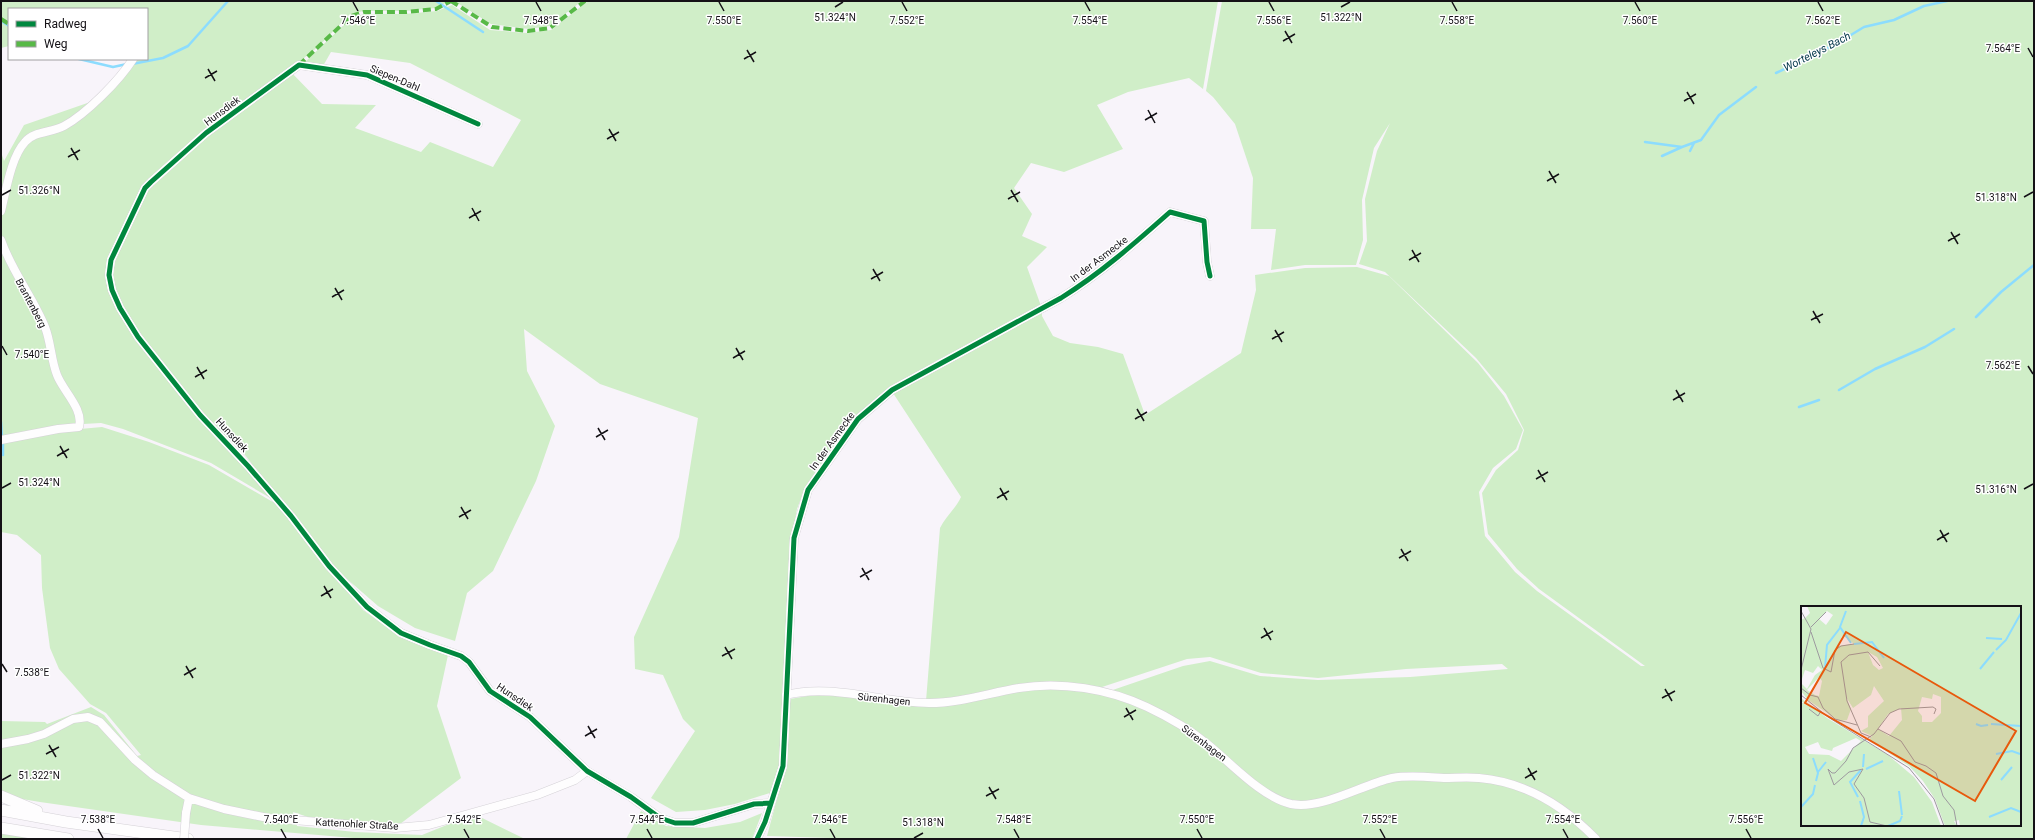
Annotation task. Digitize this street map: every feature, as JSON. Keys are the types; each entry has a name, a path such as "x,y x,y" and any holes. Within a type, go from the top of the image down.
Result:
{"highway":[{"path":"1,796 66,822"},
{"path":"1,810 66,822 188,839"},
{"path":"1,828 68,839"}],"street":[{"path":"1,211 17,155 24,142 33,135 57,129 71,122 100,98 132,60"},
{"name":"Siepen-Dahl","path":"299,64 367,76 478,124"},
{"name":"Hunsdiek","path":"299,64 206,133 145,188 137,209 114,250 109,275 112,290 125,317 138,337 200,414 274,496 329,566 367,608 401,633 461,656 469,662 490,691 530,717 587,771"},
{"name":"In der Asmecke","path":"757,839 765,822 784,766 794,538 800,512 808,490 858,419 892,390 1061,298 1087,281 1127,251 1170,212 1204,220 1207,262 1210,276"},
{"name":"Brantenberg","path":"1,240 12,268 45,327 56,373 62,386 78,410 80,423 79,427 58,429 1,440"},
{"name":"Sürenhagen","path":"786,695 797,692 819,691 926,703 961,701 1018,688 1042,685 1102,692 1118,695 1175,721 1205,742 1263,789 1282,801 1293,804 1305,804 1325,801 1393,778 1412,776 1478,778 1505,783 1550,800 1578,821 1596,839"},
{"name":"Kattenohler Straße","path":"1,744 17,742 44,734 80,717 94,719 105,727 135,760 153,775 189,798 224,809 268,818 395,828 429,825 537,795 576,780 587,771"},
{"path":"587,771 632,797 655,815 675,823 693,823 754,804 771,803"},
{"path":"184,839 189,798"}],"green space":[{"path":"1,1 449,1 436,8 405,11 363,11 349,15 319,46 289,70 322,104 376,105 355,128 421,152 430,142 493,167 521,120 410,63 331,52 323,66 304,63 351,18 364,14 405,14 437,11 452,5 490,30 527,33 551,30 588,1 1218,1 1203,89 1189,78 1128,92 1097,105 1123,149 1064,172 1031,163 1014,188 1032,214 1022,236 1047,247 1027,267 1041,306 936,361 889,389 855,418 805,488 797,509 792,538 780,765 773,792 735,804 705,810 676,812 651,798 695,731 683,719 663,675 635,669 634,637 679,537 698,418 600,384 524,329 527,371 555,426 536,481 493,571 467,593 455,641 415,628 378,606 331,565 224,428 224,432 272,499 211,463 123,429 101,423 83,424 80,409 63,385 58,373 48,338 54,373 75,412 78,422 75,425 57,427 7,439 1,438 1,152 4,161 24,125 96,100 118,82 134,60 148,60 148,8 8,8 8,46 1,48"},
{"path":"454,1 582,1 549,26 529,29 491,24"},
{"path":"1222,1 2034,1 2034,839 863,839 767,836 786,765 790,699 819,694 926,705 962,703 1019,690 1042,687 1101,694 1183,666 1210,661 1260,676 1318,680 1410,677 1508,669 1502,664 1406,669 1318,678 1261,673 1210,657 1187,659 1099,688 1042,683 1018,686 961,699 926,701 940,528 961,497 893,393 938,366 1042,311 1042,316 1053,336 1070,343 1098,347 1123,354 1145,415 1241,353 1256,290 1255,275 1305,268 1357,267 1389,276 1478,363 1504,396 1523,430 1516,449 1493,468 1479,492 1485,536 1515,572 1537,591 1641,666 1645,666 1539,589 1517,569 1488,534 1482,493 1496,470 1518,450 1524,430 1506,394 1476,358 1385,272 1359,264 1367,241 1365,199 1377,151 1390,123 1374,148 1362,200 1363,240 1356,265 1305,265 1271,270 1276,229 1251,229 1253,178 1235,124 1213,97 1206,91"},
{"path":"102,427 149,442 209,465 278,505 363,610 394,632 448,655 437,706 461,778 400,824 314,819 293,812 297,826 355,832 422,835 474,814 525,839 365,839 201,825 10,797 1,791 1,721 45,722 47,724 91,707 104,715 137,756 141,755 106,713 90,704 59,669 50,648 42,588 41,555 17,535 1,532 1,442 58,431"},
{"path":"641,811 666,826 705,828 740,822 762,813 752,839 626,839"},
{"path":"1,831 43,839 1,839"}],"waterway":[{"path":"132,64 163,58 188,46 228,1"},
{"path":"436,1 483,32"},
{"name":"Worteleys Bach","path":"1776,73 1836,44 1864,27 1894,20 1924,6 1947,1"},
{"path":"1,21 8,25"},
{"path":"83,60 113,67 127,64"},
{"name":"Worteleys Bach","path":"1645,142 1682,147 1701,140 1719,115 1756,87"},
{"name":"Worteleys Bach","path":"1690,151 1694,143"},
{"path":"1662,156 1682,147"},
{"path":"1976,317 2001,292 2034,265"},
{"path":"1839,390 1875,369 1925,347 1954,329"},
{"path":"1799,407 1819,400"},
{"path":"1,422 2,437"},
{"path":"3,443 3,455"}],"marked path":[{"path":"451,1 492,27 528,31 550,28 585,1"},
{"path":"299,65 351,16 364,12 406,12 436,9 451,1"},
{"path":"1,19 8,23"}],"cycle path":[{"path":"478,124 367,75 299,65 206,133 145,188 111,260 109,275 112,290 120,308 138,337 200,415 248,466 291,516 329,566 367,607 401,633 461,656 469,662 490,691 530,717 587,771 631,797 660,818 675,823 693,823 754,804 771,803"},
{"path":"757,839 765,822 783,766 794,538 808,490 858,419 892,390 1061,298 1117,257 1170,212 1204,221 1207,262 1210,276"}]}
